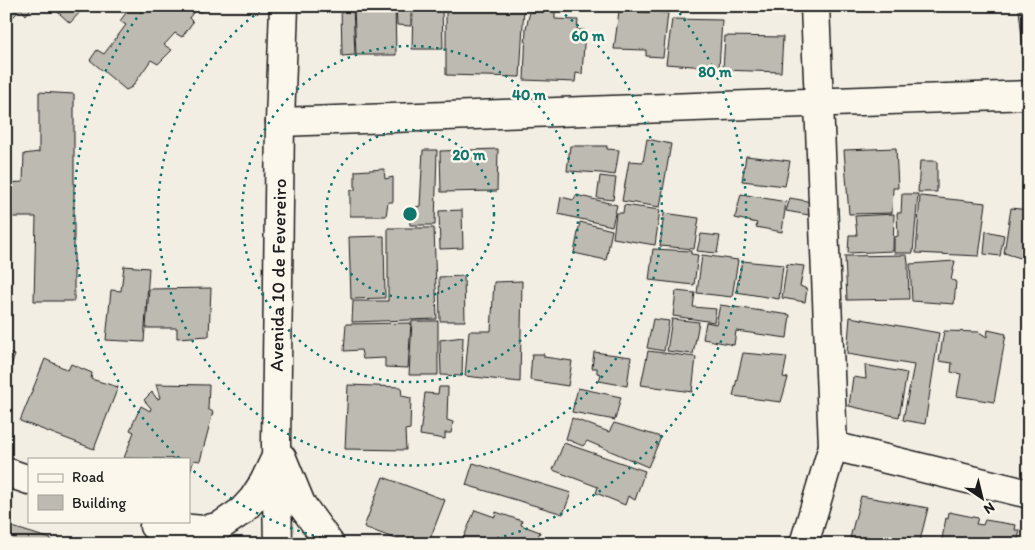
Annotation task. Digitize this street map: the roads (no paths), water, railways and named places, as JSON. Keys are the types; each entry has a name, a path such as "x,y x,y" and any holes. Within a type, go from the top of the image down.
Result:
{"street":[{"name":"Avenida 10 de Fevereiro","path":"278,544 276,450 280,122 284,6"},
{"path":"804,544 833,446 816,6"},
{"path":"280,122 1029,95"},
{"path":"833,446 1029,494"},
{"path":"160,530 204,530 220,526 242,511 253,499 264,482 276,450"},
{"path":"276,450 301,504 330,544"},
{"path":"6,472 28,480"},
{"path":"160,530 200,544"}]}
